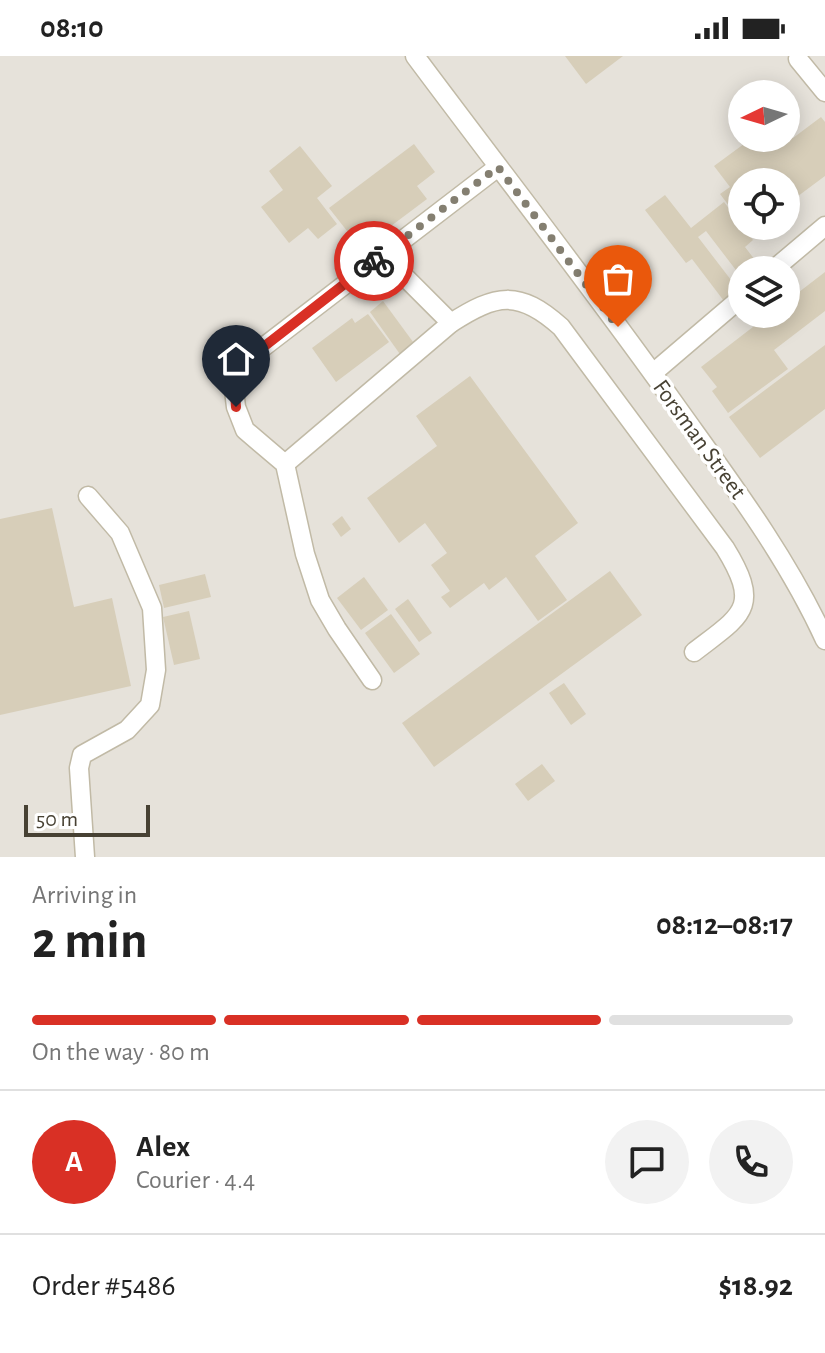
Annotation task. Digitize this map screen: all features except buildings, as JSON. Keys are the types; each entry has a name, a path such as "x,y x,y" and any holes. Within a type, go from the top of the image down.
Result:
{"street":[{"name":"Forsman Street","path":"415,56 653,373 745,502 807,601 825,640"},
{"path":"798,59 825,92"},
{"path":"372,680 320,600 305,554 285,464 245,430 236,407 234,390 237,376 253,355 498,167"},
{"path":"790,256 825,226"},
{"path":"383,255 451,323"},
{"path":"285,464 451,323 473,309 498,300 528,303 544,311 561,327 739,571 744,596 742,611 734,622 694,652"},
{"path":"653,373 728,309"},
{"path":"85,857 79,768 82,755 127,730 150,705 156,670 152,608 120,533 88,496"}],"shaded area":[{"path":"0,56 825,56 825,857 0,857"}],"way so far":[{"path":"374,261 498,167 618,327"}],"route":[{"path":"236,407 234,390 244,363 374,261"}]}
